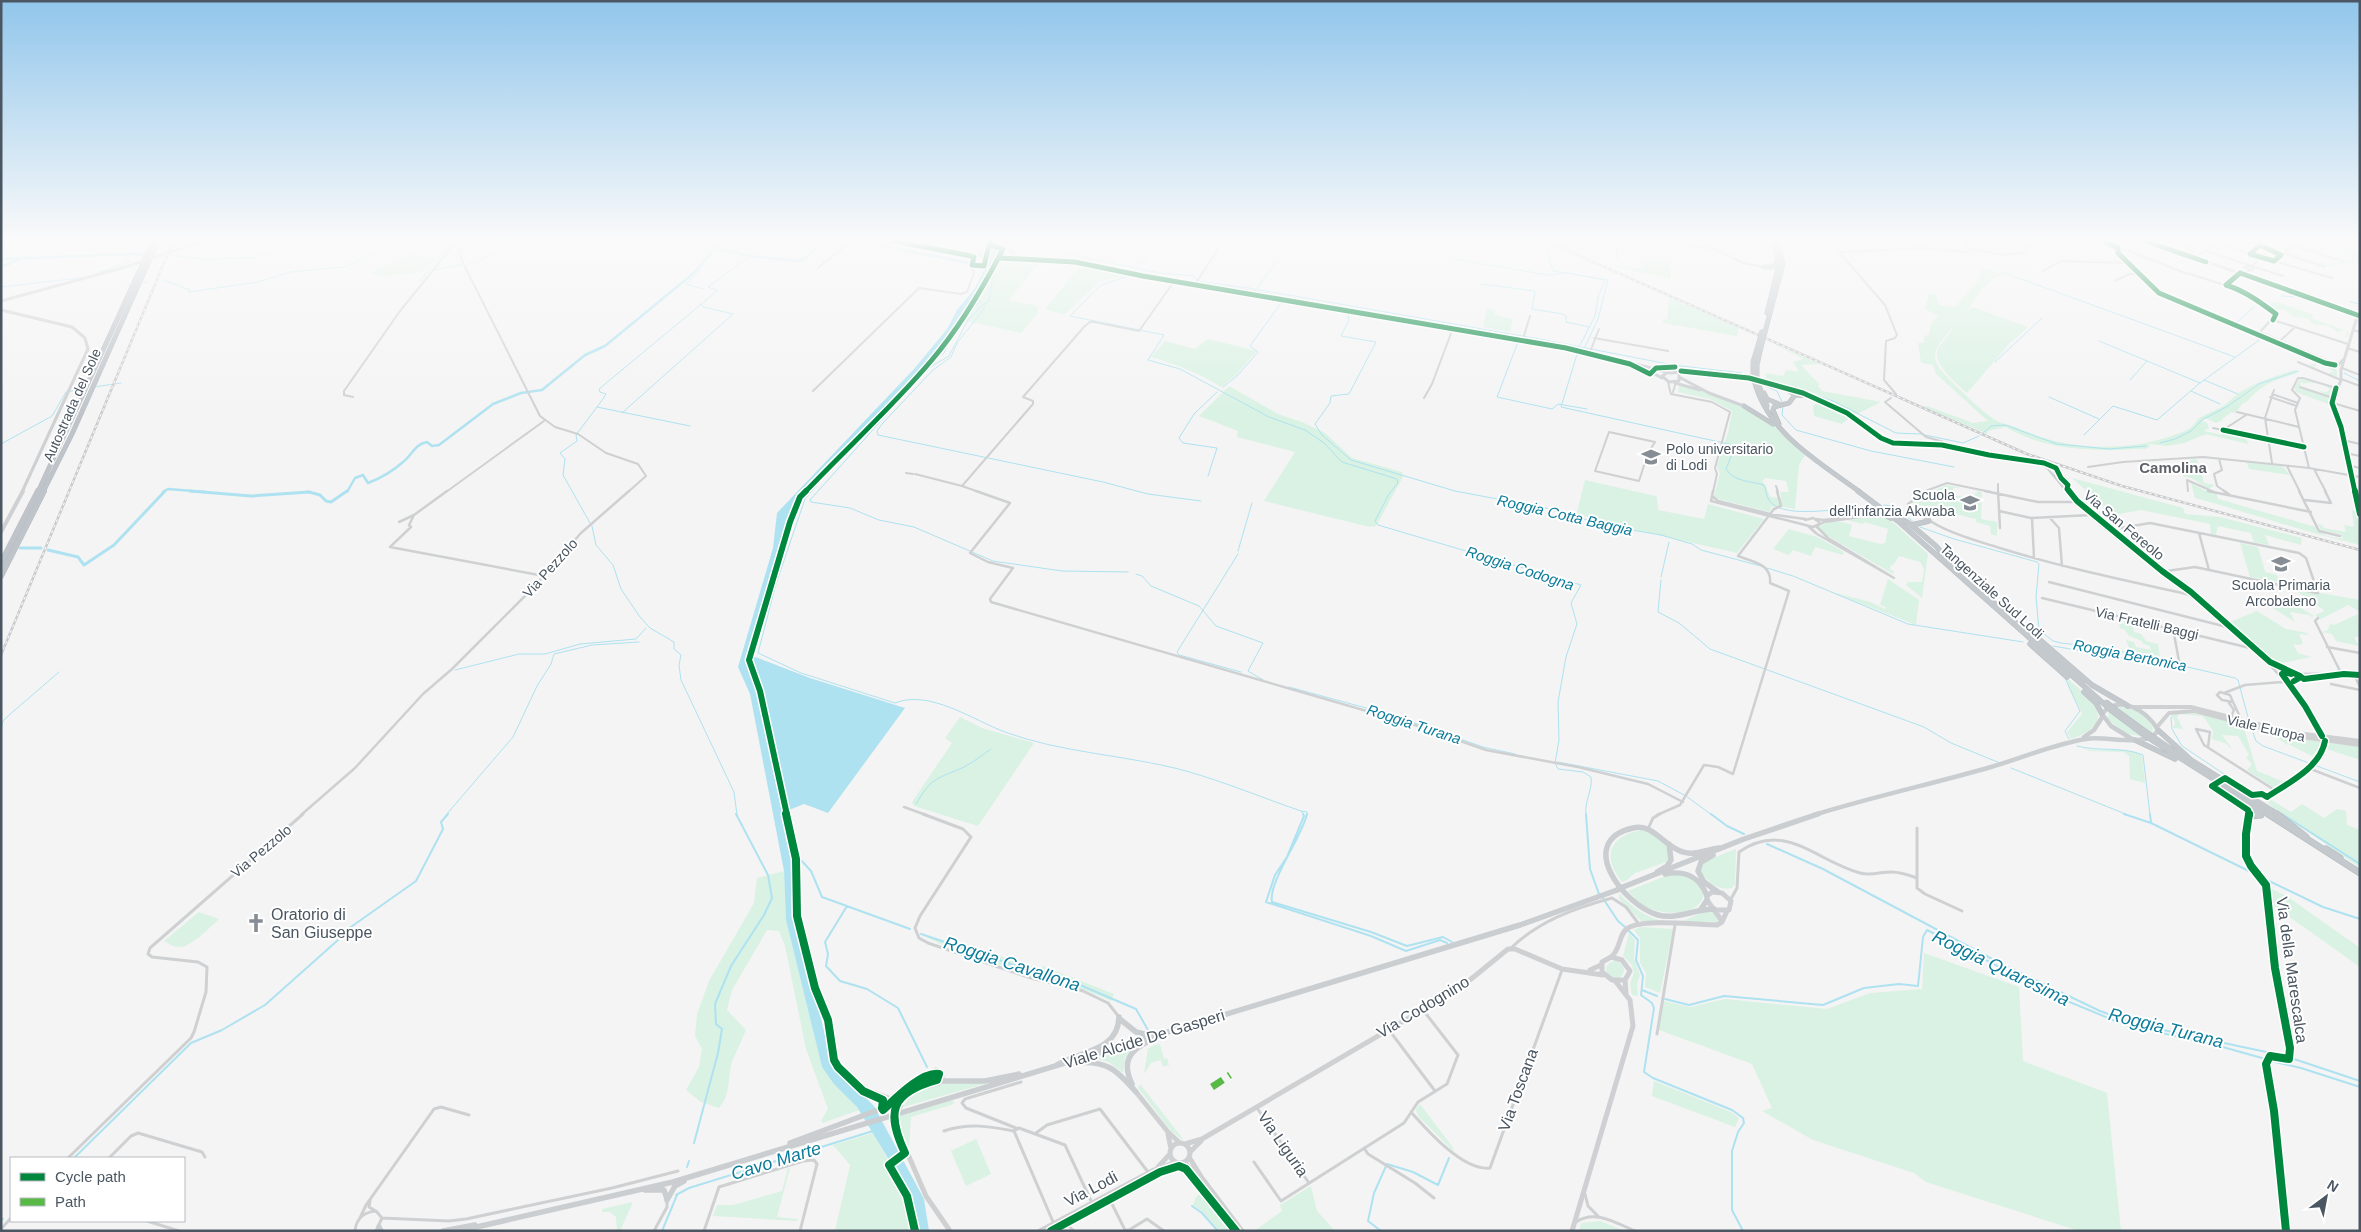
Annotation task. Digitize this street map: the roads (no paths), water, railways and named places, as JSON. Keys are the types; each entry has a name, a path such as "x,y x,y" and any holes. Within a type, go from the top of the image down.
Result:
{"highway":[{"name":"Autostrada del Sole","path":"1,563 43,482 127,298"},
{"name":"Autostrada del Sole","path":"1,576 68,443 133,298"},
{"path":"1764,332 1771,298"},
{"path":"1773,298 1761,343 1755,379 1765,402 1780,424 1813,456 1909,526"},
{"name":"Tangenziale Sud Lodi","path":"1755,379 1760,399 1771,418 1787,437 1809,456 1909,526 2016,625 2105,703 2157,742 2311,843 2360,871"},
{"path":"1759,388 1767,399 1783,404"},
{"path":"1785,388 1795,395 1812,396"},
{"path":"1780,424 1773,410 1776,406 1791,402 1795,395"},
{"path":"1744,406 1760,409 1760,399"},
{"path":"1744,406 1768,419 1787,437"},
{"path":"1858,491 1876,508 1873,514 1888,516 1909,526 1916,527 1938,548 1953,566"},
{"path":"1889,511 1953,566 2016,625 2031,644 2092,699 2103,715"},
{"path":"1916,527 1923,520 1928,521"},
{"path":"2016,625 2038,638 2094,687 2107,696 2130,706"},
{"path":"2158,728 2184,754 2281,817 2306,837"},
{"path":"2134,739 2174,758 2262,816 2311,843"},
{"name":"Tangenziale Sud Lodi","path":"2157,742 2360,871"},
{"path":"2241,802 2248,810 2250,816 2262,816"}],"main road":[{"path":"1292,298 1453,328 1524,337 1590,352 1671,373 1709,392 1744,406"},
{"path":"1631,362 1674,384 1709,392"},
{"path":"1665,380 1663,374 1681,371 1749,378 1785,388"},
{"path":"1674,384 1680,380 1681,371"},
{"path":"1611,957 1619,948 1625,931 1629,926 1638,923 1715,925 1722,921 1731,906 1731,901 1720,892 1709,887 1700,878 1699,866 1705,859 1722,848 1816,815 1997,767 2078,740 2101,737 2151,738 2158,728 2149,716 2130,706 2111,705 2106,708 2094,730 2078,740"},
{"path":"2103,715 2110,726 2134,739"},
{"path":"1722,848 1714,848 1692,854 1677,850 1659,834 1641,827 1627,830 1609,842 1604,859 1613,878 1635,904 1658,916 1677,917 1701,909 1727,911"},
{"path":"1654,875 1667,866 1671,860 1668,843"},
{"name":"Viale Alcide De Gasperi","path":"484,1226 644,1189 712,1170 1164,1034 1598,900 1609,896 1616,890 1722,848"},
{"path":"1654,875 1672,871 1692,876 1703,885 1707,898 1722,921"},
{"path":"1701,909 1712,892 1720,892"},
{"path":"1619,948 1622,960 1630,971 1625,980 1626,992"},
{"path":"1573,1228 1633,1026 1630,1000 1626,992 1616,982 1604,975 1601,965 1604,959 1611,957 1622,960"},
{"path":"1616,982 1625,980"},
{"path":"1119,1017 1126,1026 1136,1032 1157,1036"},
{"path":"1054,1067 1066,1058 1109,1042 1119,1028 1119,1017"},
{"path":"1136,1092 1126,1074 1126,1060 1131,1052 1141,1044 1164,1034"},
{"path":"1061,1065 1090,1061 1103,1063 1116,1070 1136,1092"},
{"path":"940,1081 985,1081 1010,1075 1028,1074"},
{"path":"766,1153 838,1127 878,1110 892,1098"},
{"path":"667,1200 675,1186 680,1182 712,1170"},
{"path":"644,1189 664,1190 667,1194 667,1200"},
{"path":"443,1231 471,1225 484,1226"},
{"path":"461,1230 484,1226"}],"street":[{"path":"353,397 344,393 410,298"},
{"path":"399,522 414,515 544,421 527,393 482,298"},
{"path":"813,391 908,298"},
{"path":"962,486 1034,404 1033,401 1023,396 1088,323 1094,322 1141,330 1162,298"},
{"path":"1881,298 1892,314 1897,335 1896,338 1886,341 1883,376 1885,384 1896,394"},
{"path":"2172,298 2325,363 2339,367"},
{"path":"2256,298 2276,314 2273,320 2260,332 2360,375"},
{"path":"2309,298 2358,316 2344,360 2339,367 2341,378 2332,403 2340,422 2350,462 2353,467 2360,468"},
{"path":"1,532 34,469 88,349 85,338 72,327 3,310"},
{"path":"1524,337 1530,316"},
{"path":"2273,320 2360,352"},
{"path":"1424,398 1432,384 1453,328"},
{"path":"1590,352 1599,328"},
{"path":"2281,340 2294,328"},
{"path":"2353,330 2360,332"},
{"path":"1594,338 1668,350"},
{"path":"2298,362 2360,386"},
{"path":"2309,468 2295,410 2300,398 2292,389 2298,378 2308,378 2336,388"},
{"path":"1665,380 1670,384 1672,392"},
{"path":"1672,392 1674,384"},
{"path":"2300,387 2333,398"},
{"path":"1785,388 1812,396 1853,416 1878,436 1893,443 1942,445 2006,458 2036,461 2053,467"},
{"path":"2272,464 2263,420 2274,390"},
{"path":"1672,392 1712,402 1728,410 1730,414 1724,442 1715,468 1716,474 1710,500 1712,502 1807,524 1817,526 1828,538 1894,578 1817,534 1807,524 1805,519"},
{"path":"2271,396 2298,405"},
{"path":"1891,398 1885,402 1922,434 1933,440 2006,458"},
{"path":"2332,403 2360,411"},
{"path":"2237,412 2263,420 2299,427"},
{"path":"2224,430 2246,415"},
{"name":"Via Pezzolo","path":"69,1157 191,1038 196,1029 208,977 208,967 198,962 152,957 148,954 150,948 355,768 423,694 452,669 544,576 567,548 646,475 638,464 606,453 578,434 562,431 544,421"},
{"path":"2340,422 2344,428 2350,454 2351,474"},
{"path":"2213,428 2304,447"},
{"path":"1609,432 1655,442 1648,453 1639,481 1595,471 1609,432"},
{"path":"2347,441 2360,444"},
{"path":"2350,454 2360,456"},
{"path":"2088,467 2191,457 2219,458 2309,468 2360,478"},
{"path":"2219,458 2222,470 2214,473 2217,486 2232,496"},
{"name":"Via San Fereolo","path":"2036,461 2046,468 2076,502 2160,572 2191,595 2284,678"},
{"path":"2287,466 2319,531 2340,536"},
{"path":"2046,468 2053,467"},
{"path":"2053,467 2055,478"},
{"path":"2305,500 2331,503 2314,469"},
{"path":"906,473 962,486 1010,503 971,552 972,556 992,563 1010,566 1013,569 990,599 993,603 1405,722 1486,750 1578,767 1648,784 1683,802"},
{"path":"2188,491 2187,480 2208,491 2311,512"},
{"path":"2353,482 2360,514"},
{"path":"1923,520 1909,507 1908,502 1944,483 2040,503 2076,502"},
{"path":"1998,484 2000,528"},
{"path":"1648,829 1649,822 1654,816 1676,808 1683,802 1704,765 1718,767 1733,774 1789,591 1770,583 1772,575 1767,568 1738,556 1769,515 1781,505 1776,486"},
{"path":"2208,491 2217,486"},
{"path":"1999,511 2032,518 2092,515"},
{"path":"1769,515 1824,520 1873,514"},
{"path":"1817,526 1824,522 1873,514"},
{"path":"414,515 409,525 411,527 390,547 544,576"},
{"path":"2049,517 2059,528 2062,566"},
{"path":"2032,518 2034,558"},
{"path":"1814,519 1819,522 1817,526"},
{"path":"1928,521 1952,533 2062,566 2191,595"},
{"path":"2110,530 2150,523 2304,555 2318,593 2188,566 2160,572"},
{"path":"2199,533 2209,570"},
{"path":"2048,582 2228,627"},
{"name":"Via Fratelli Baggi","path":"2042,598 2252,648"},
{"path":"2318,618 2315,620 2340,671"},
{"path":"2173,629 2179,662"},
{"path":"2327,647 2360,653"},
{"name":"Via San Fereolo","path":"2272,666 2292,674 2296,679"},
{"path":"2292,674 2308,675 2340,671 2360,673"},
{"path":"2231,717 2234,710 2217,696 2218,693 2224,693 2239,686 2278,681 2284,678 2287,672"},
{"path":"2352,672 2360,688"},
{"path":"2284,678 2292,681 2308,675"},
{"path":"2284,678 2305,706 2322,736"},
{"path":"2331,684 2360,688"},
{"name":"Viale Europa","path":"2232,689 2233,702 2248,723"},
{"path":"2224,693 2232,697"},
{"path":"2227,703 2233,702"},
{"name":"Viale Europa","path":"2130,706 2158,709 2186,707 2231,717 2248,723"},
{"name":"Viale Europa","path":"2158,728 2165,716 2175,711 2203,713 2296,733 2360,741"},
{"name":"Viale Europa","path":"2203,713 2325,741 2360,745"},
{"path":"2208,747 2210,731 2196,729 2203,744 2276,791"},
{"path":"2267,797 2310,766 2324,750 2325,741"},
{"path":"2310,766 2360,788"},
{"path":"784,803 797,866 797,916 812,977 828,1020 834,1060 859,1086 882,1097 892,1098 911,1083 934,1070 941,1073 940,1081 916,1089 904,1099"},
{"path":"904,807 963,829 971,837 920,916 915,928 919,938 928,943 1031,978 1082,991 1108,1003 1119,1017"},
{"name":"Via della Marescalca","path":"2250,816 2246,858 2249,865 2263,878 2289,1058 2270,1056 2266,1064 2274,1111 2286,1231"},
{"path":"1917,828 1917,888 1921,892 1962,911"},
{"path":"1731,901 1735,891 1739,852 1748,846 1770,838 1788,841 1858,873 1872,875 1896,872 1917,878"},
{"path":"1720,892 1735,891"},
{"path":"1609,896 1619,901 1638,923"},
{"name":"Via Codognino","path":"1183,1144 1202,1139 1469,981 1537,927 1598,900"},
{"path":"1657,1034 1675,925"},
{"path":"1510,949 1562,969 1587,970 1604,975"},
{"path":"1587,970 1601,965"},
{"name":"Via Toscana","path":"1411,1112 1453,1154 1484,1169 1490,1168 1562,969"},
{"path":"1254,1162 1281,1201 1404,1123 1418,1102 1447,1084 1458,1054 1422,1009"},
{"path":"1388,1029 1435,1091"},
{"path":"1021,1082 965,1099 962,1103 966,1108 1015,1130 1054,1224"},
{"path":"1136,1092 1168,1132 1183,1144 1202,1178 1242,1231"},
{"name":"Via Liguria","path":"1256,1106 1309,1183"},
{"path":"355,1230 371,1198 434,1109 441,1108 469,1115"},
{"path":"1036,1133 1047,1125 1100,1109 1151,1172"},
{"path":"896,1118 897,1129 930,1202 941,1222 950,1231"},
{"path":"944,1131 960,1125 975,1123 1036,1133 1064,1145 1092,1204"},
{"path":"1168,1132 1171,1151 1176,1162"},
{"path":"110,1157 136,1133 202,1152 205,1157"},
{"name":"Via Codognino","path":"1184,1162 1202,1139"},
{"name":"Via Lodi","path":"1151,1172 1171,1151 1183,1144"},
{"path":"1364,1148 1371,1156 1415,1182 1434,1198"},
{"path":"704,1231 716,1190 721,1186 805,1160 814,1160 817,1164 800,1231"},
{"name":"Via Lodi","path":"1040,1231 1151,1172 1176,1162 1184,1162"},
{"path":"1184,1162 1202,1178"},
{"path":"382,1218 391,1220 414,1218 449,1221 466,1219 612,1188 678,1171"},
{"path":"1584,1191 1588,1206 1601,1218"},
{"path":"1108,1196 1125,1230 1129,1230 1147,1219 1164,1231"},
{"path":"371,1198 369,1207 382,1214 378,1230"},
{"path":"654,1231 667,1207 667,1200"},
{"path":"360,1218 368,1212 376,1211"},
{"path":"1573,1228 1585,1216 1601,1218 1635,1231"},
{"path":"1,1229 10,1219"},
{"path":"378,1230 391,1220"},
{"path":"1062,1220 1074,1231"},
{"path":"150,1222 179,1231"}],"water":[{"path":"966,298 973,298 967,305 952,333 935,355 792,504 792,512 748,665 758,691 793,860 795,917 831,1058 836,1068 874,1106 924,1199 929,1231 916,1231 911,1200 897,1173 857,1107 834,1084 822,1067 786,920 784,871 750,694 738,667 773,548 777,513 914,369 947,329 957,310"},
{"path":"753,656 810,678 905,708 828,813 804,804 789,810 762,691 752,666"}],"waterway":[{"path":"347,492 355,478 363,475 368,483 382,477 406,459 419,445 427,442 432,446 439,445 493,404 521,393 542,390 585,355 605,346 663,298"},
{"path":"701,304 708,298"},
{"path":"977,298 981,302 972,307 951,337 944,353 928,366 849,447 805,499 776,584 758,653 801,673 895,703 908,700 936,703 1026,739 1186,771 1301,811"},
{"path":"990,298 989,302 983,304 968,320 949,356 932,366 913,385 810,500 811,502 850,508 879,520 914,527 993,561 1062,571 1128,572"},
{"name":"Roggia Codogna","path":"1088,298 1070,316 1164,335 1148,360 1180,369 1269,417 1305,430 1324,443 1342,462 1397,479 1398,483 1389,494 1375,521 1378,525 1581,585 1571,603 1577,624 1566,657 1558,702 1559,740 1555,763 1558,769 1583,772 1591,777 1586,814"},
{"path":"1260,298 1281,303"},
{"path":"1309,298 1545,340 1673,365 1742,373"},
{"path":"1534,298 1532,309 1563,314 1566,316 1566,322 1589,327"},
{"name":"Roggia Bertonica","path":"1580,345 1595,316 1598,298"},
{"path":"1585,347 1598,319 1603,298"},
{"path":"2075,298 2235,357"},
{"path":"2177,298 2235,324 2254,307"},
{"path":"2305,298 2343,311"},
{"path":"2350,302 2360,304"},
{"path":"1223,387 1238,375 1258,352 1250,346 1281,303"},
{"name":"Roggia Cotta Baggia","path":"1281,303 1340,310 1348,315 1349,320 1341,336 1376,342 1349,394 1331,396 1330,403 1315,424 1322,435 1351,460 1455,491 1545,508 1608,526 1661,535 1692,544 1701,550 1761,566"},
{"path":"597,407 606,394 600,392 599,389 701,304"},
{"path":"623,412 733,314 703,307 701,304"},
{"path":"984,304 984,309 957,343 951,357 933,370 882,424 877,431 878,435 1103,482 1148,494 1201,501"},
{"path":"1995,362 2042,318"},
{"path":"1388,319 1518,342 1497,397 1552,409 1558,404 1562,405"},
{"path":"2204,380 2262,338 2334,369"},
{"path":"2099,341 2200,383"},
{"name":"Roggia Bertonica","path":"1562,405 1578,351"},
{"path":"1584,353 1643,372"},
{"path":"2130,380 2147,361"},
{"path":"2160,443 2175,439 2191,431 2202,420 2228,406 2259,384 2298,371"},
{"path":"2344,373 2360,381"},
{"path":"1765,379 1833,401 1896,433 1921,434"},
{"path":"2200,383 2204,380"},
{"path":"2204,380 2238,394"},
{"path":"94,387 121,383"},
{"path":"2084,435 2113,406 2157,420 2200,383"},
{"path":"1763,385 1777,391 1782,402"},
{"path":"1,444 52,416 66,392 83,389"},
{"path":"2191,391 2220,404"},
{"path":"1208,476 1217,448 1183,443 1179,438 1194,414 1217,392"},
{"path":"2049,397 2099,419"},
{"name":"Roggia Bertonica","path":"1562,405 1587,409"},
{"name":"Roggia Bertonica","path":"1562,405 1561,407 1733,445 1734,449 1726,469 1738,479 1764,485 1769,500 1777,507 1801,511 1871,509"},
{"path":"1783,406 1782,415 1796,430 1871,451 1954,467"},
{"path":"590,523 563,475 565,459 560,453 577,441 576,435 597,407"},
{"path":"597,407 623,412"},
{"path":"623,412 690,426"},
{"path":"1983,433 1991,426 2005,425 2057,444 2109,449 2146,446"},
{"path":"1925,435 1963,443 1979,436"},
{"path":"163,492 168,489 205,492"},
{"path":"48,550 78,557 84,565 114,545 165,491"},
{"path":"190,491 251,496 309,492"},
{"path":"309,492 320,495 326,501 331,502 347,491"},
{"path":"1238,551 1252,503"},
{"name":"Roggia Bertonica","path":"1884,505 1893,506 1915,523"},
{"path":"592,526 596,545 613,565 621,589 640,617 650,628 674,642 674,649 681,655 679,665 681,680 734,792 737,815"},
{"name":"Roggia Bertonica","path":"1920,527 1954,539 2037,562 2039,564 2036,597 2039,630 2053,641 2106,648 2235,678 2238,680 2249,721"},
{"path":"1661,577 1669,542"},
{"path":"20,548 41,548"},
{"path":"1203,611 1238,554"},
{"name":"Roggia Cotta Baggia","path":"1767,568 1793,576 1908,624 2023,642"},
{"name":"Roggia Turana","path":"1136,574 1142,576 1151,586 1199,606 1203,611"},
{"path":"1661,580 1658,612 1679,623 1710,649 1924,727 1951,743 2000,763"},
{"name":"Roggia Turana","path":"1203,611 1216,626 1263,643 1248,671 1263,680"},
{"path":"1203,611 1177,652 1179,655 1241,672"},
{"path":"455,670 519,654 545,654 580,644 636,639 646,628"},
{"path":"446,815 513,737 537,686 551,664 554,654 592,645 639,642"},
{"path":"2053,646 2146,662"},
{"path":"1,730 3,721 59,672"},
{"path":"2065,678 2080,711 2065,731 2069,739"},
{"name":"Roggia Turana","path":"1289,687 1392,715 1483,747 1515,754"},
{"path":"2171,717 2172,729 2182,746 2251,792"},
{"name":"Roggia Bertonica","path":"2251,727 2256,741 2263,746 2360,782"},
{"path":"2077,746 2135,752 2143,755 2150,815"},
{"path":"916,804 931,783 968,765 991,749"},
{"name":"Roggia Turana","path":"1558,762 1658,781 1686,796 1712,815"},
{"path":"2011,768 2128,815"},
{"path":"2273,808 2278,812"},
{"path":"1301,811 1307,812 1307,814"},
{"path":"1301,811 1304,815"},
{"path":"348,929 416,881 443,829 441,822 448,814"},
{"path":"694,1143 718,1053 722,1029 716,1024 715,1004 731,966 764,915 772,898 768,875 736,814"},
{"path":"1303,814 1304,816 1287,857 1275,875 1266,902 1371,936 1406,951 1440,940 1447,943"},
{"path":"1307,814 1299,835 1275,883 1272,902 1371,932 1407,946 1443,937 1452,942"},
{"name":"Roggia Codogna","path":"1586,814 1590,869 1599,894"},
{"name":"Roggia Turana","path":"1711,814 1727,826 1744,834"},
{"path":"2124,814 2151,823"},
{"path":"2150,814 2151,823"},
{"path":"2284,815 2282,814 2360,864"},
{"path":"2151,823 2255,874"},
{"name":"Roggia Turana","path":"1767,844 1823,869 1996,961 2100,1011 2135,1024 2285,1056 2360,1081"},
{"name":"Roggia Cavallona","path":"799,858 811,871 822,897 847,906"},
{"path":"2261,877 2323,907 2360,919"},
{"name":"Roggia Codogna","path":"1602,897 1618,921 1625,927"},
{"name":"Roggia Cavallona","path":"847,906 910,929"},
{"path":"847,906 825,942 828,954 826,966 840,981 867,989 898,1008 927,1067"},
{"name":"Roggia Codogna","path":"1628,930 1638,940 1636,960 1643,976 1641,995 1652,1003 1654,1008 1644,1072 1653,1078 1732,1110 1743,1118 1744,1123 1738,1132 1732,1151 1732,1210 1743,1231"},
{"name":"Roggia Quaresima","path":"1665,999 1689,1005 1724,996 1823,1005 1864,988 1899,984 1918,986 1923,937 1927,930 2060,998 2125,1025 2212,1044 2262,1058"},
{"path":"75,1157 191,1043 222,1030 265,1005 347,932"},
{"name":"Roggia Cavallona","path":"921,934 1029,970 1052,973 1136,1009 1148,1030"},
{"name":"Roggia Quaresima","path":"1642,990 1657,996"},
{"name":"Roggia Quaresima","path":"2271,1061 2301,1068 2360,1087"},
{"name":"Cavo Marte","path":"676,1195 689,1188 873,1131"},
{"path":"1381,1231 1368,1221 1374,1193 1387,1164 1413,1172 1438,1185 1449,1158"},
{"path":"687,1167 689,1161"},
{"path":"662,1231 677,1195"},
{"path":"1192,1206 1202,1213 1218,1231"}],"tunnel":[{"path":"896,1115 904,1099"}],"railway":[{"path":"1,655 149,298"},
{"path":"1676,298 2027,454 2122,486 2360,550"}],"place":[{"name":"Polo universitario di Lodi","path":"1651,457"},
{"name":"Scuola dell'infanzia Akwaba","path":"1970,503"},
{"name":"Scuola Primaria Arcobaleno","path":"2281,564"},
{"name":"Oratorio di San Giuseppe","path":"256,923"}],"district":[{"name":"Camolina","path":"2173,467"}]}
